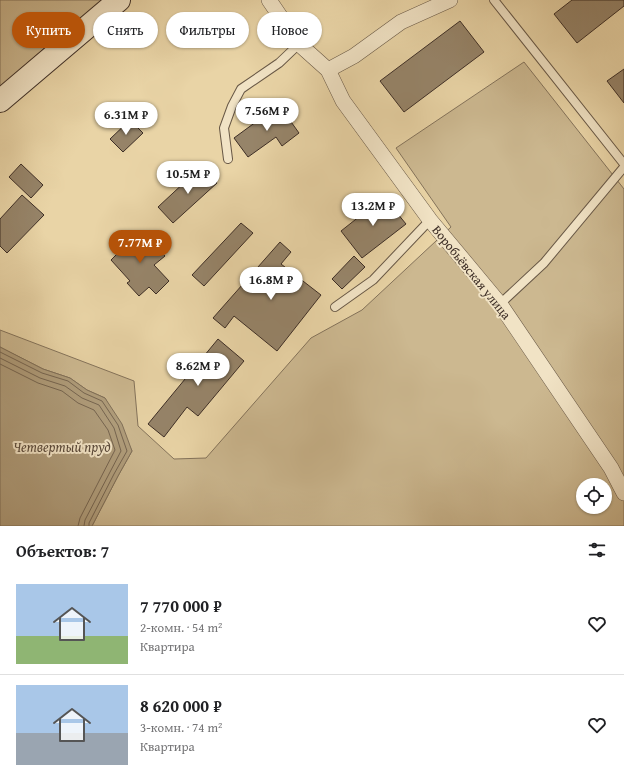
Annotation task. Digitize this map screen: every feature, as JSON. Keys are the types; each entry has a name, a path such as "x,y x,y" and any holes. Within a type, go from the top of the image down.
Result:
{"street":[{"path":"0,101 119,0"},
{"name":"Воробьёвская улица","path":"269,0 277,12"},
{"path":"328,70 354,56 401,22 450,0"},
{"name":"Воробьёвская улица","path":"303,48 328,70 343,101 430,220 500,304 611,468 624,493"}],"lane":[{"path":"494,0 624,166 544,263 500,304"},
{"path":"228,159 224,128 232,106 241,89 279,63 295,48"},
{"path":"335,307 373,280 430,220"}],"shaded area":[{"path":"0,0 106,0 85,16 85,12 12,12 12,48 45,48 0,87"},
{"path":"524,62 624,189 624,526 92,526 132,451 105,398 87,390 70,378 43,369 0,347 0,330 134,381 138,426 174,459 206,458 311,338 362,310 451,227 396,148"}],"water":[{"name":"Четвертый пруд","path":"0,347 43,369 70,378 87,390 105,398 122,424 132,451 92,526 0,526"}],"building":[{"path":"572,0 624,0 624,6 577,43 554,14"},
{"path":"460,21 484,52 404,112 380,81"},
{"path":"624,69 624,103 607,81"},
{"path":"279,105 299,133 282,146 276,137 248,157 234,138"},
{"path":"130,120 143,133 123,152 110,139"},
{"path":"21,164 43,185 31,198 9,177"},
{"path":"202,166 217,183 173,223 158,207"},
{"path":"22,195 44,215 7,253 0,246 0,219"},
{"path":"384,197 406,224 362,258 341,231"},
{"path":"241,223 253,233 204,286 192,275"},
{"path":"125,233 135,244 145,235 165,256 154,265 169,281 156,294 149,287 139,296 127,283 130,281 111,260 118,253 112,246"},
{"path":"280,242 291,252 281,264 321,295 277,351 234,316 225,328 213,318"},
{"path":"354,256 365,267 342,289 332,279"},
{"path":"218,339 244,361 198,416 187,407 164,437 148,424"}]}
